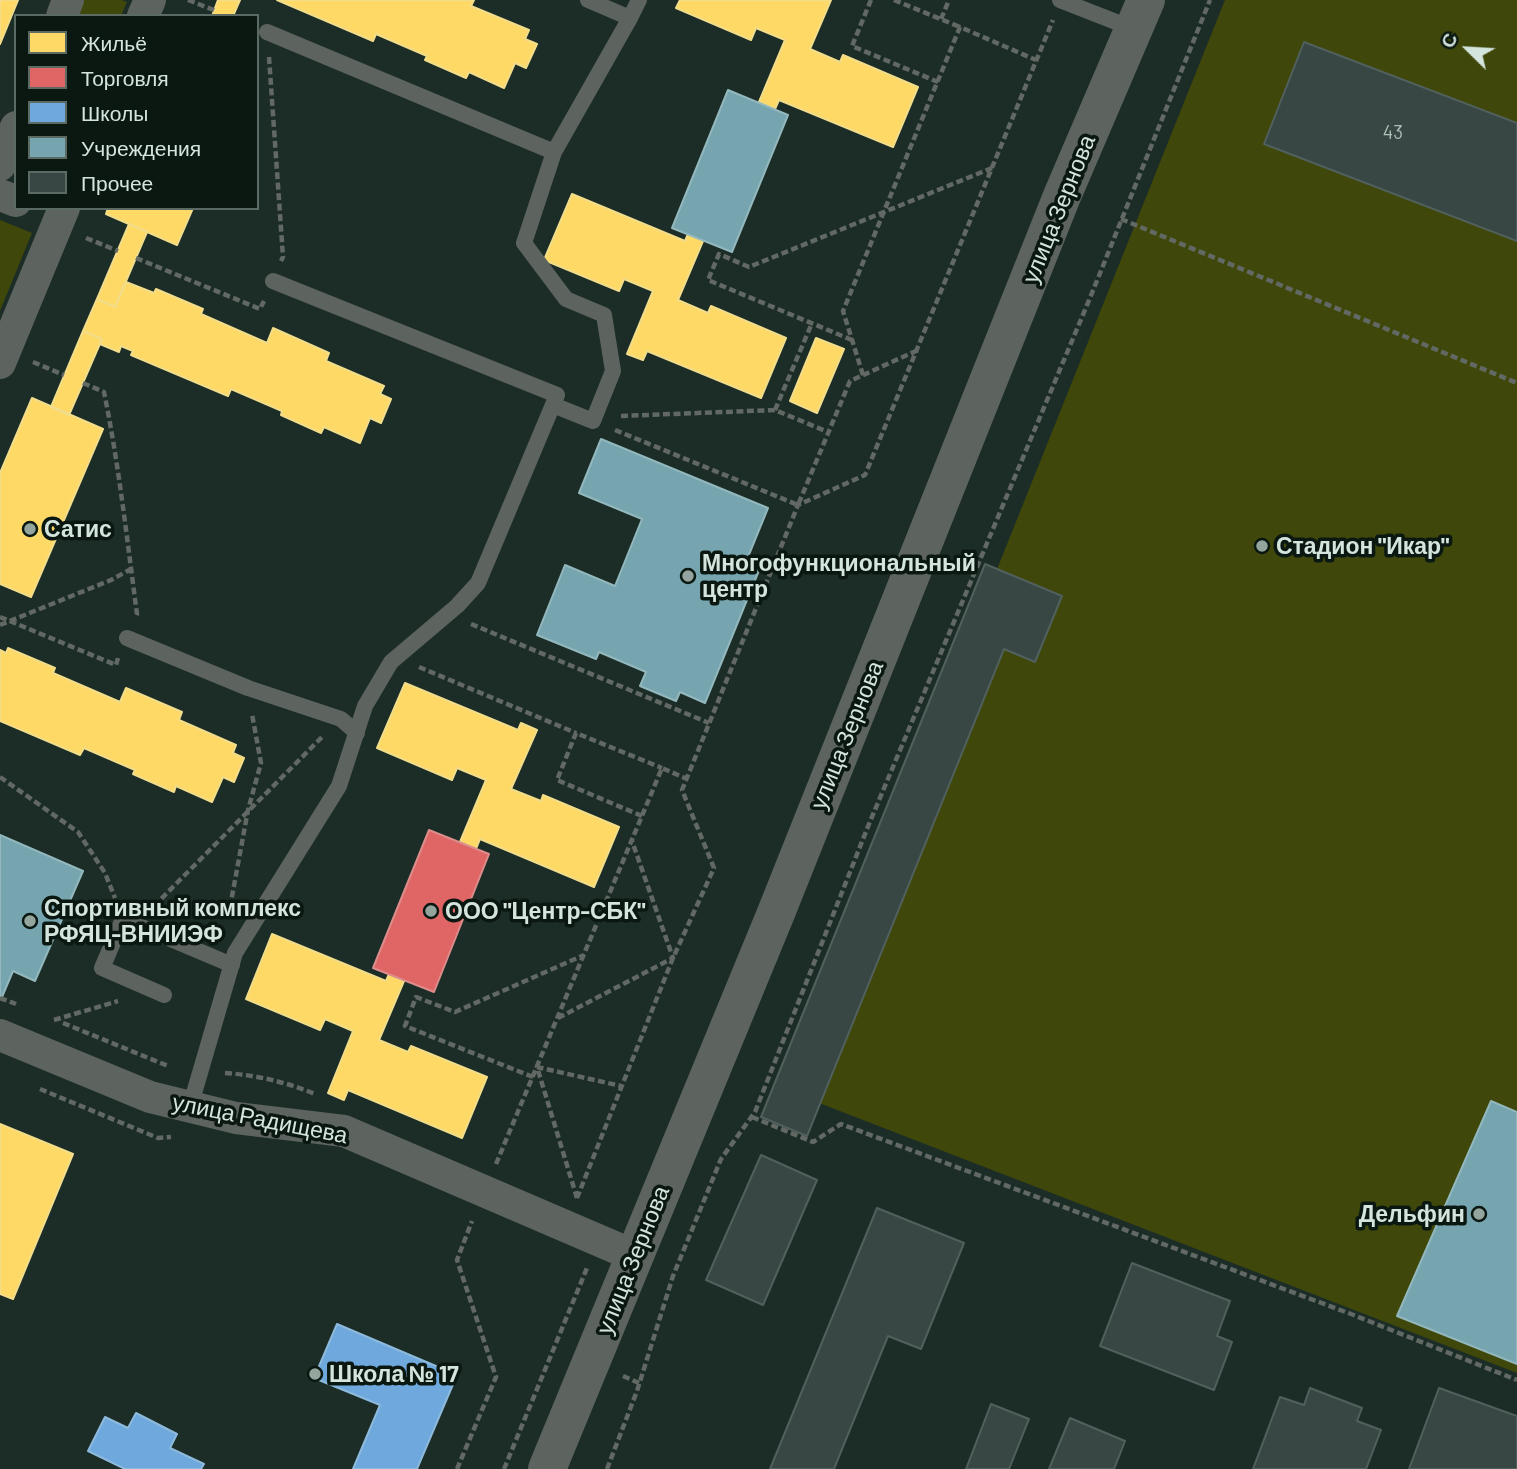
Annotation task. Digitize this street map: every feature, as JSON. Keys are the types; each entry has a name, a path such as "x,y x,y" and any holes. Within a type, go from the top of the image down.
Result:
{"main road":[{"name":"улица Зернова","path":"547,1469 776,913 1062,196 1140,14"}],"street":[{"path":"0,165 14,132"},
{"path":"1,358 52,212"},
{"name":"улица Радищева","path":"0,1035 150,1097 236,1118 344,1131 635,1256"}],"lane":[{"path":"588,0 630,18"},
{"path":"553,405 593,421 614,371 604,315 566,299 524,243 554,152 639,0"},
{"path":"1060,0 1140,14"},
{"path":"267,32 554,152"},
{"path":"190,1107 226,963 235,953 339,786 365,706 391,662 447,614 478,583 557,395 273,281"},
{"path":"127,638 248,688 341,719 357,733"},
{"path":"164,995 102,968 130,922 226,963"}],"path":[{"path":"188,0 214,10"},
{"path":"871,0 852,46 938,82"},
{"path":"894,0 1036,60"},
{"path":"941,19 948,0"},
{"path":"593,421 798,505 865,475 1060,0"},
{"path":"607,1469 637,1391 673,1276 716,1170 755,1112 869,824 1210,0"},
{"path":"863,375 843,311 960,27"},
{"path":"136,258 260,309 283,257 267,32"},
{"path":"852,340 708,280 719,254 750,267 992,168"},
{"path":"1121,219 1517,383"},
{"path":"775,410 812,323"},
{"path":"577,1198 673,958 714,868 682,790 850,382 917,351"},
{"path":"0,617 116,665 137,614 113,433 104,392 83,383"},
{"path":"593,421 619,416 775,410 829,432"},
{"path":"0,625 111,580 131,568"},
{"path":"447,614 709,723"},
{"path":"396,658 687,779"},
{"path":"226,963 248,810 261,763 248,688"},
{"path":"0,777 78,832 105,873 130,922 341,719"},
{"path":"576,733 557,780 642,816"},
{"path":"483,1160 496,1165 662,768"},
{"path":"631,840 673,958"},
{"path":"533,1077 405,1026 416,997 455,1012 584,955"},
{"path":"557,1018 673,958"},
{"path":"0,998 18,1005"},
{"path":"54,1020 174,1069 241,1074 291,1084 317,1094"},
{"path":"537,1067 621,1086"},
{"path":"537,1067 577,1198"},
{"path":"38,1088 158,1138 176,1136"},
{"path":"752,1117 813,1142 841,1124 1351,1314 1517,1380"},
{"path":"565,1193 577,1198"},
{"path":"457,1469 496,1377 457,1260 473,1217"},
{"path":"504,1469 588,1266 577,1262"}],"green space":[{"path":"83,0 127,2 122,14 78,14"},
{"name":"Стадион \"Икар\"","path":"1225,0 1517,0 1517,1373 788,1091"},
{"path":"0,220 32,233 0,311"}],"building: Жильё":[{"path":"0,0 18,0 0,44"},
{"path":"218,0 240,0 234,14 213,14"},
{"path":"277,0 474,0 471,6 529,30 525,39 537,44 526,68 515,63 504,88 469,72 466,78 425,60 427,56 376,34 373,41"},
{"path":"680,0 831,0 810,49 840,62 843,55 918,87 893,147 779,100 775,109 759,102 785,40 756,28 751,40 676,8"},
{"path":"572,194 685,241 688,234 703,241 678,300 708,313 711,306 786,338 761,398 647,351 643,360 627,354 653,291 624,279 619,291 544,260"},
{"path":"107,210 192,210 177,245 106,214"},
{"path":"129,224 147,232 115,307 97,299"},
{"path":"126,282 154,293 156,289 203,309 201,314 267,343 273,328 329,353 326,361 384,386 380,394 391,399 381,423 370,418 360,443 324,427 321,433 281,415 282,411 231,389 228,396 131,355 133,351 121,346 119,352 100,344 102,339 83,331 97,299 115,307"},
{"path":"83,331 102,339 69,415 51,407"},
{"path":"816,338 844,349 817,413 790,401"},
{"name":"Сатис","path":"32,398 103,429 31,597 0,584 0,473"},
{"path":"8,648 55,668 53,673 120,702 126,688 182,712 179,720 236,745 233,753 244,758 234,782 223,777 212,802 176,786 174,792 133,774 135,770 84,748 80,755 0,721 0,650 6,653"},
{"path":"405,683 518,730 521,723 537,730 511,789 541,801 543,795 619,827 594,887 480,839 476,849 460,842 486,780 457,768 452,780 377,748"},
{"path":"272,934 386,981 389,974 404,981 379,1040 408,1052 411,1046 487,1077 462,1138 348,1090 344,1100 328,1093 353,1031 325,1019 320,1030 246,999"},
{"path":"0,1124 73,1154 13,1299 0,1294"}],"building: Торговля":[{"name":"ООО \"Центр-СБК\"","path":"429,830 489,854 434,992 373,968"}],"building: Школы":[{"path":"337,1324 457,1375 417,1469 353,1469 380,1405 314,1378"},
{"path":"136,1413 177,1434 170,1448 204,1464 201,1469 125,1469 88,1451 105,1417 128,1428"}],"building: Учреждения":[{"path":"728,90 788,115 732,252 672,228"},
{"name":"Многофункциональный центр","path":"601,439 768,508 748,557 762,563 705,703 680,692 676,701 640,686 646,672 599,652 596,659 537,635 565,565 615,586 642,519 579,493"},
{"name":"Спортивный комплекс РФЯЦ-ВНИИЭФ","path":"0,835 83,871 35,981 13,971 2,997 0,996"},
{"name":"Дельфин","path":"1491,1101 1517,1112 1517,1364 1397,1316"}],"building: Прочее":[{"path":"1304,42 1517,123 1517,241 1264,144"},
{"path":"985,564 1062,596 1035,662 1004,649 807,1136 761,1117"},
{"path":"761,1155 817,1180 763,1305 706,1280"},
{"path":"877,1208 964,1243 921,1349 888,1336 834,1469 770,1469"},
{"path":"1132,1263 1230,1301 1217,1336 1232,1342 1214,1390 1100,1346"},
{"path":"1310,1388 1362,1408 1357,1421 1381,1430 1366,1469 1253,1469 1280,1397 1304,1405"},
{"path":"1439,1388 1517,1416 1517,1469 1409,1469"},
{"path":"991,1404 1029,1419 1009,1469 966,1469"},
{"path":"1070,1418 1125,1441 1114,1469 1049,1469"}],"place":[{"name":"Сатис","path":"30,529"},
{"name":"Стадион \"Икар\"","path":"1262,546"},
{"name":"Многофункциональный центр","path":"688,576"},
{"name":"ООО \"Центр-СБК\"","path":"431,911"},
{"name":"Спортивный комплекс РФЯЦ-ВНИИЭФ","path":"30,921"},
{"name":"Дельфин","path":"1479,1214"},
{"name":"Школа № 17","path":"315,1374"}]}
